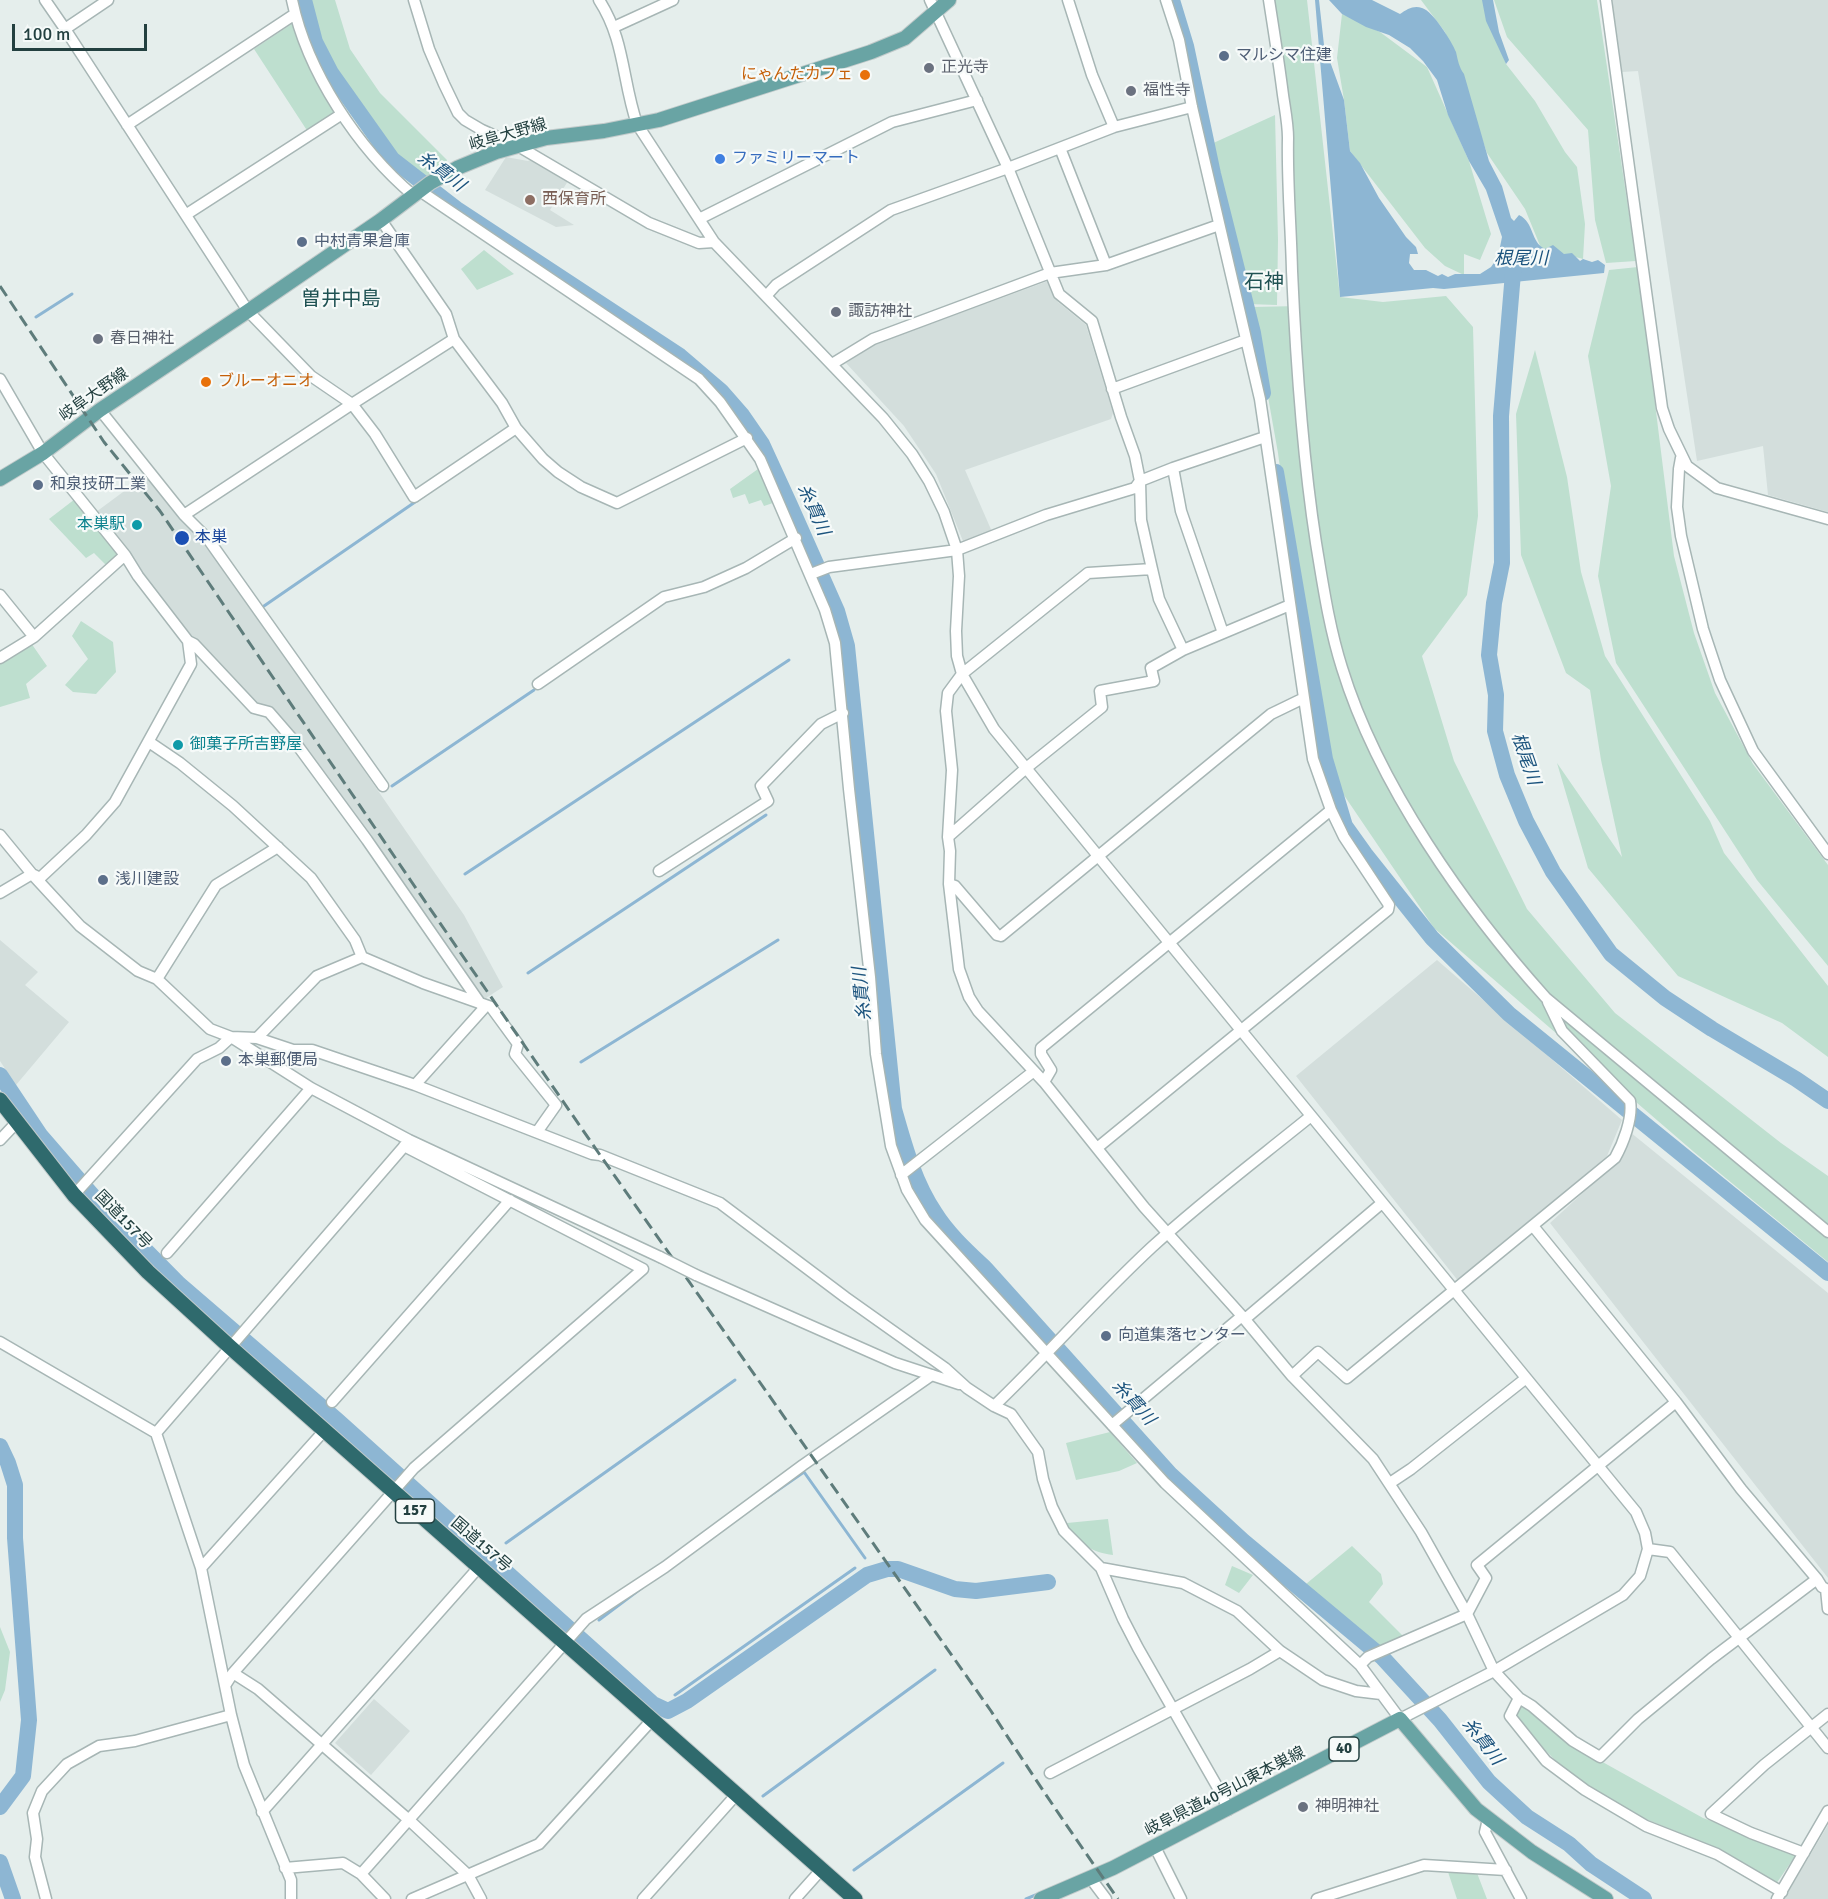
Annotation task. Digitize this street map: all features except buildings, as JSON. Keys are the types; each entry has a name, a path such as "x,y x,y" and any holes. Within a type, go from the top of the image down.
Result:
{"highway":[{"name":"国道157号","path":"0,1100 74,1195 148,1272 392,1491 568,1641 651,1721 855,1899"}],"main road":[{"name":"岐阜大野線","path":"2,481 100,410 381,220 430,183 457,168 495,152 546,138 604,131 659,120 871,52 905,38 933,6 949,0"},
{"name":"岐阜県道40号山東本巣線","path":"1041,1899 1091,1879 1155,1847 1400,1719"},
{"path":"1400,1719 1476,1809 1532,1852 1606,1899"}],"street":[{"path":"45,0 187,214 248,311 311,376 352,404 375,434 414,497 516,428"},
{"path":"65,29 108,0"},
{"path":"292,0 311,58 342,114 391,176 699,379 747,438 760,459 796,538 817,572 835,643 876,1054 891,1146 908,1170 911,1197 925,1220 1053,1348 1188,1505 1364,1661 1381,1694 1400,1719 1494,1671 1623,1596 1640,1576 1648,1549 1645,1533 1636,1512 994,729 962,674 957,656 959,576 957,550 944,512 929,481 912,454 883,418 714,242 637,124 631,108 614,27 599,0"},
{"path":"414,0 429,49 458,113 482,130 518,146 649,223 699,243 714,242"},
{"path":"614,27 673,0"},
{"path":"1068,0 1092,75 1114,126"},
{"path":"1097,1148 1388,910 1389,905 1344,837 1331,810 1313,759 1260,399 1192,107 1179,40 1166,0"},
{"path":"1269,0 1288,138 1295,343 1300,417 1312,515 1332,635 1355,704 1404,804 1468,903 1524,974 1546,998 1828,1232"},
{"path":"1606,0 1662,408 1669,429 1687,466 1717,488 1828,519"},
{"path":"933,6 1008,168 1059,294 1092,321 1135,456 1140,481 1141,520 1159,599 1183,650"},
{"path":"127,125 295,14"},
{"path":"699,219 892,122 977,100"},
{"path":"767,295 776,285 891,210 1008,168 1114,126 1192,107"},
{"path":"187,214 342,114"},
{"path":"1060,148 1106,266"},
{"path":"381,220 446,314 454,339 502,403 516,428 543,459 581,487 617,503 747,438"},
{"path":"831,364 873,339 1050,273 1106,266 1219,225"},
{"path":"184,515 454,339"},
{"path":"1112,389 1246,340"},
{"path":"0,379 43,453 125,555 138,576 188,641 194,644 254,708 268,712 295,742 484,1006"},
{"path":"100,410 184,515 208,539 383,786"},
{"path":"817,572 957,550 1046,515 1135,488 1140,481 1173,468 1265,437"},
{"path":"1682,458 1679,469 1677,507 1703,630 1720,680 1753,751 1828,854"},
{"path":"1173,468 1181,511 1223,633"},
{"path":"538,684 664,597 704,587 746,568 796,538"},
{"path":"0,658 34,637 125,555"},
{"path":"1152,569 1088,573 962,674 948,693 946,711 952,770 948,837 949,884 959,969 969,997 978,1011 1044,1082 1167,1233 1244,1318 1292,1376 1373,1459 1421,1532 1467,1614 1494,1671 1519,1698 1532,1706 1573,1741 1600,1757 1638,1719 1711,1659 1817,1579"},
{"path":"0,595 34,637"},
{"path":"948,837 1025,769 1102,707 1100,691 1154,681 1151,668 1183,650 1290,605"},
{"path":"32,874 40,878 86,835 115,802 191,664 188,641"},
{"path":"949,884 955,886 997,935 1001,936 1271,714 1304,698"},
{"path":"659,872 768,801 761,786 821,724 843,713"},
{"path":"149,742 180,763 233,806 311,878 355,939 362,957"},
{"path":"1044,1082 1051,1070 1041,1054 1041,1048 1331,810"},
{"path":"0,835 80,926 138,971 157,979 210,1029 231,1037 311,1088 510,1200 644,1269 414,1468 233,1673 226,1684"},
{"path":"157,979 216,885 278,847"},
{"path":"0,893 32,874"},
{"path":"257,1038 317,976 362,957 491,1007 518,1044 514,1054 556,1105 537,1132"},
{"path":"1292,1376 1318,1352 1347,1378 1456,1291 1615,1158 1627,1123 1630,1101 1562,1031 1546,998"},
{"path":"415,1085 484,1006"},
{"path":"74,1195 196,1059 219,1048 231,1037 257,1038 293,1050 312,1050 415,1085 661,1178 720,1203 845,1297 945,1368 967,1388 1011,1414 1038,1452 1043,1479 1052,1507 1064,1531 1101,1567 1123,1619 1222,1795 1228,1810"},
{"path":"908,1170 1034,1071"},
{"path":"167,1253 311,1088"},
{"path":"994,1406 1167,1233 1311,1116"},
{"path":"0,1140 17,1122"},
{"path":"407,1143 895,1363 967,1388"},
{"path":"156,1433 407,1143"},
{"path":"332,1402 510,1200"},
{"path":"1117,1420 1383,1203"},
{"path":"1533,1226 1676,1401 1741,1489 1826,1589 1828,1609"},
{"path":"0,1342 156,1433 201,1568 231,1715 244,1766 291,1880 291,1899"},
{"path":"361,1874 586,1619 665,1567 803,1465 932,1375"},
{"path":"1390,1483 1525,1379"},
{"path":"1364,1661 1467,1614 1486,1578 1477,1565 1676,1401"},
{"path":"201,1568 324,1431"},
{"path":"1648,1549 1670,1552 1828,1748"},
{"path":"262,1812 479,1567"},
{"path":"1101,1567 1184,1583 1237,1611 1280,1651 1323,1680 1356,1692 1381,1694"},
{"path":"1050,1773 1250,1669 1280,1651"},
{"path":"233,1673 258,1689 409,1820 468,1875 481,1899"},
{"path":"1519,1698 1510,1716 1546,1761 1577,1785 1646,1826 1717,1854 1779,1895 1828,1810"},
{"path":"1804,1853 1750,1833 1711,1814 1764,1765 1828,1714"},
{"path":"46,1899 35,1857 37,1839 33,1813 42,1791 67,1764 99,1746 135,1741 231,1715"},
{"path":"412,1899 539,1844 651,1721"},
{"path":"643,1899 735,1795"},
{"path":"1488,1819 1485,1832 1521,1899"},
{"path":"1155,1847 1181,1899"},
{"path":"285,1868 343,1863 361,1874 385,1899"},
{"path":"1317,1899 1424,1865 1506,1870"},
{"path":"795,1899 821,1870"},
{"path":"1091,1879 1106,1899"}],"shaded area":[{"path":"1612,0 1828,0 1828,512 1768,495 1763,446 1697,461 1638,71 1622,72"},
{"name":"西保育所","path":"506,157 528,161 532,159 568,181 550,210 574,225 556,227 485,190"},
{"path":"1048,281 1058,302 1086,325 1113,413 1111,419 965,470 993,534 965,546 936,474 904,426 846,363 876,344"},
{"path":"146,475 218,562 264,626 464,915 503,987 483,1000 273,710 256,707 187,630 96,512"},
{"path":"0,940 38,972 25,985 69,1022 16,1085 0,1061"},
{"path":"1437,960 1622,1120 1607,1156 1459,1282 1296,1076"},
{"path":"1630,1132 1828,1293 1828,1578 1550,1223 1624,1155"},
{"path":"374,1699 410,1731 371,1775 335,1743"},
{"path":"1828,1825 1828,1899 1784,1899"}],"green space":[{"path":"300,0 335,0 350,49 380,93 447,160 443,171 418,183 385,160 324,73 303,19"},
{"path":"1273,0 1307,0 1340,297 1383,302 1446,296 1473,327 1478,516 1467,595 1422,656 1454,761 1527,909 1615,1013 1781,1143 1828,1176 1828,1262 1694,1152 1434,928 1331,776 1298,603 1278,453 1252,307 1299,306 1289,114"},
{"path":"1421,0 1483,0 1506,64 1535,101 1565,152 1577,167 1585,224 1583,259 1541,248 1525,209 1487,153 1445,32"},
{"path":"1494,0 1597,0 1636,261 1606,263 1595,220 1588,130 1507,37"},
{"path":"1342,14 1380,32 1427,67 1469,161 1491,234 1480,260 1464,254 1464,275 1445,266 1425,248 1350,151 1337,58"},
{"path":"293,23 337,112 308,132 254,49"},
{"path":"1275,115 1277,305 1247,304 1209,145"},
{"path":"484,250 514,274 477,290 461,269"},
{"path":"1638,267 1674,556 1694,633 1715,693 1753,764 1828,865 1828,966 1757,880 1616,663 1598,576 1611,486 1588,356 1609,270"},
{"path":"1535,350 1567,477 1581,572 1605,656 1710,821 1724,853 1828,986 1828,1057 1782,1023 1678,976 1588,868 1557,763 1622,857 1601,760 1590,690 1566,673 1521,555 1516,414"},
{"path":"758,469 773,503 764,506 761,500 749,504 745,494 733,498 730,489"},
{"path":"75,499 120,556 108,567 94,553 86,558 49,519"},
{"path":"81,621 113,642 116,672 96,694 73,692 65,685 88,659 72,636"},
{"path":"31,643 47,666 26,684 30,698 0,707 0,662"},
{"path":"1110,1432 1137,1463 1119,1471 1076,1480 1066,1443"},
{"path":"1108,1519 1113,1555 1086,1546 1074,1536 1067,1523"},
{"path":"1352,1546 1381,1574 1383,1584 1369,1602 1403,1636 1381,1648 1306,1584"},
{"path":"1232,1566 1253,1575 1239,1593 1225,1585"},
{"path":"0,1627 10,1652 5,1690 0,1702"},
{"path":"1524,1704 1599,1760 1703,1818 1798,1852 1776,1884 1695,1839 1631,1813 1565,1770 1544,1749 1516,1714"},
{"path":"1447,1869 1477,1873 1487,1899 1457,1899"}],"water":[{"path":"1315,0 1319,0 1324,45 1344,100 1350,151 1360,163 1379,198 1406,237 1416,247 1418,254 1410,254 1409,263 1414,270 1426,270 1438,276 1442,274 1448,277 1455,274 1480,274 1491,267 1498,257 1502,237 1486,190 1469,161 1448,115 1437,80 1410,48 1389,35 1366,27 1342,14 1329,0 1372,0 1400,14 1416,7 1426,10 1437,21 1456,52 1489,161 1502,186 1511,218 1514,221 1519,215 1524,218 1537,242 1545,249 1553,245 1564,254 1572,253 1580,261 1583,259 1592,262 1598,260 1605,265 1604,273 1340,297"},
{"path":"1482,0 1493,0 1499,32 1509,60 1506,64 1486,21"}],"waterway":[{"name":"糸貫川","path":"304,0 315,42 331,73 392,159 458,210 680,356 721,391 742,415 762,444 837,611 847,646 894,1109 915,1176 940,1221 1171,1475 1243,1541 1382,1657 1440,1720 1489,1782 1527,1817 1569,1844 1591,1864 1644,1899"},
{"path":"1172,0 1186,46 1213,174 1253,333 1263,393"},
{"name":"根尾川","path":"1514,261 1501,416 1502,563 1494,603 1489,655 1496,695 1495,731 1507,775 1526,821 1553,872 1611,954 1665,998 1828,1101"},
{"path":"36,317 72,294"},
{"path":"1276,472 1325,759 1345,826 1432,938 1509,1014 1828,1273"},
{"path":"264,606 418,500"},
{"path":"465,874 789,660"},
{"path":"392,786 534,690"},
{"path":"528,973 766,815"},
{"path":"581,1062 778,940"},
{"path":"0,1075 40,1135 99,1203 179,1284 337,1420 653,1704 668,1711 687,1701 867,1575 887,1569 898,1569 955,1589 976,1591 1048,1582"},
{"path":"506,1543 735,1380"},
{"path":"0,1446 15,1485 15,1538 29,1720 23,1776 0,1807"},
{"path":"768,1497 804,1472 865,1558"},
{"path":"675,1695 855,1568"},
{"path":"599,1620 643,1587"},
{"path":"763,1796 935,1670"},
{"path":"854,1870 1003,1763"},
{"path":"0,1862 13,1899"},
{"path":"1026,1899 1038,1894"}],"railway":[{"path":"0,286 104,442 160,511 600,1155 991,1711 1053,1806 1118,1899"}],"place":[{"name":"マルシマ住建","path":"1224,56"},
{"name":"正光寺","path":"929,68"},
{"name":"にゃんたカフェ","path":"865,75"},
{"name":"福性寺","path":"1131,91"},
{"name":"ファミリーマート","path":"720,159"},
{"name":"西保育所","path":"530,200"},
{"name":"中村青果倉庫","path":"302,242"},
{"name":"諏訪神社","path":"836,312"},
{"name":"春日神社","path":"98,339"},
{"name":"ブルーオニオ","path":"206,382"},
{"name":"和泉技研工業","path":"38,485"},
{"name":"本巣駅","path":"137,525"},
{"name":"本巣","path":"182,538"},
{"name":"御菓子所吉野屋","path":"178,745"},
{"name":"浅川建設","path":"103,880"},
{"name":"本巣郵便局","path":"226,1061"},
{"name":"向道集落センター","path":"1106,1336"},
{"name":"神明神社","path":"1303,1807"}],"district":[{"name":"石神","path":"1264,283"},
{"name":"曽井中島","path":"341,300"}]}
